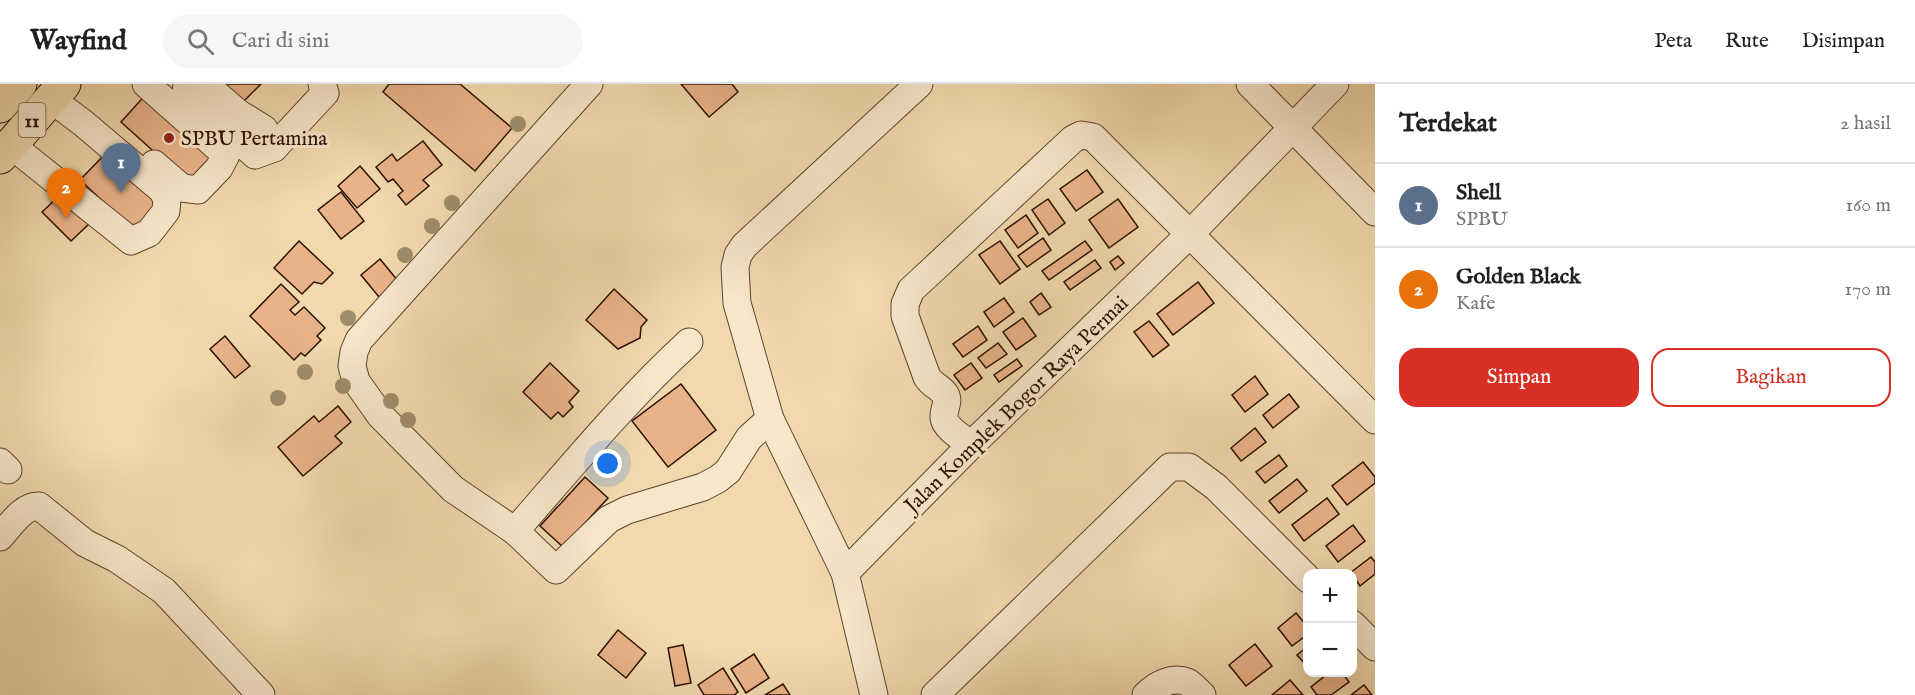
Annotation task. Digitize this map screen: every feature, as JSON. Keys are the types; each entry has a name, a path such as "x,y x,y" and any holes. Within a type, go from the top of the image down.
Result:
{"highway":[{"name":"11","path":"0,105 20,84"},
{"name":"11","path":"5,151 58,91"}],"street":[{"path":"58,91 182,188 198,190 219,168 226,155 146,84"},
{"path":"187,84 186,94 255,155 274,148 326,93 322,84"},
{"path":"195,84 209,88 238,113 264,129 274,148"},
{"path":"589,84 359,340 352,366 356,381 380,415 453,489 515,531 556,570 609,519 627,510 703,487 718,479 728,471 749,438 770,419"},
{"path":"874,695 845,573 770,419 737,303 735,267 738,255 744,246 919,84"},
{"path":"1250,84 1375,212"},
{"name":"Jalan Komplek Bogor Raya Permai","path":"845,573 971,445 1189,235 1335,84"},
{"path":"5,151 131,241 149,233 166,211 167,200 162,190 83,123 58,91"},
{"path":"971,445 946,424 944,417 947,400 944,392 931,384 927,377 905,316 905,304 911,290 1072,139 1081,135 1093,137 1375,420"},
{"path":"515,531 635,396 689,342"},
{"path":"935,695 1170,467 1189,467 1216,487 1303,574"},
{"path":"0,537 31,506 39,506 85,543 117,559 164,591 261,695"},
{"path":"1357,628 1375,647"},
{"path":"1146,695 1163,683 1176,680 1188,682 1202,695"}],"building":[{"path":"214,84 261,84 237,108"},
{"path":"389,84 460,84 512,128 475,171 383,92"},
{"path":"681,84 732,84 738,92 709,117"},
{"name":"SPBU Pertamina","path":"149,91 218,153 190,184 121,122"},
{"path":"423,141 442,165 423,180 429,186 406,205 398,195 403,191 393,179 388,182 376,167 392,154 397,161"},
{"path":"106,153 162,206 137,233 80,180"},
{"path":"360,166 380,189 357,208 338,186"},
{"path":"1087,170 1103,192 1076,211 1060,189"},
{"path":"341,192 364,221 341,239 318,210"},
{"path":"61,194 89,224 71,241 42,212"},
{"path":"1048,199 1065,223 1049,235 1032,210"},
{"path":"1118,199 1138,227 1109,248 1089,220"},
{"path":"1026,215 1038,233 1018,248 1005,230"},
{"path":"1043,238 1051,250 1027,267 1018,256"},
{"path":"299,241 333,273 322,284 314,282 302,294 274,268"},
{"path":"1000,241 1020,269 1000,284 979,255"},
{"path":"1085,241 1092,250 1049,280 1042,271"},
{"path":"1118,256 1124,263 1115,270 1110,262"},
{"path":"380,259 398,281 379,297 361,275"},
{"path":"1095,260 1101,268 1070,290 1064,282"},
{"path":"1198,282 1214,303 1173,335 1157,314"},
{"path":"281,284 299,302 290,310 295,315 304,307 325,328 317,336 321,340 305,356 301,353 294,360 250,316"},
{"path":"614,289 647,320 641,327 640,338 618,349 586,320"},
{"path":"1041,293 1051,307 1039,315 1030,302"},
{"path":"1004,298 1014,312 994,327 984,312"},
{"path":"1023,318 1036,336 1016,350 1003,332"},
{"path":"1149,321 1169,345 1153,357 1134,332"},
{"path":"978,326 987,340 963,357 953,344"},
{"path":"225,336 250,366 235,378 210,349"},
{"path":"998,343 1007,354 986,368 978,358"},
{"path":"1017,359 1022,366 999,382 994,375"},
{"path":"550,363 579,391 569,402 573,407 563,417 558,412 551,419 523,392"},
{"path":"971,363 982,378 965,390 954,375"},
{"path":"1255,376 1268,394 1245,412 1232,395"},
{"path":"681,384 716,430 668,467 632,421"},
{"path":"1289,394 1299,407 1273,428 1263,415"},
{"path":"338,406 351,422 335,436 342,443 303,476 278,447 314,416 319,422"},
{"path":"1255,428 1266,442 1241,461 1231,448"},
{"path":"1279,455 1287,466 1265,483 1256,472"},
{"path":"1363,462 1375,477 1375,483 1347,505 1332,486"},
{"path":"585,477 608,498 563,547 540,526"},
{"path":"1297,479 1307,491 1279,513 1269,501"},
{"path":"1327,498 1339,514 1304,541 1292,525"},
{"path":"1353,525 1365,541 1338,562 1326,546"},
{"path":"1371,557 1375,562 1375,574 1360,586 1355,569"},
{"path":"1296,613 1303,621 1303,638 1292,646 1278,628"},
{"path":"618,630 646,653 626,678 598,655"},
{"path":"1255,644 1272,666 1246,686 1229,665"},
{"path":"683,645 691,683 675,686 668,648"},
{"path":"1303,650 1303,662 1297,655"},
{"path":"754,654 769,678 746,693 731,669"},
{"path":"723,668 738,692 734,695 704,695 698,685"},
{"path":"1324,677 1346,677 1349,682 1331,695 1317,695 1311,687"},
{"path":"1290,680 1303,695 1272,695"},
{"path":"783,684 790,695 765,695"},
{"path":"1364,685 1372,695 1351,695"}],"place":[{"name":"SPBU Pertamina","path":"169,138"},
{"name":"Shell","path":"121,193"},
{"name":"Golden Black","path":"66,218"}]}
